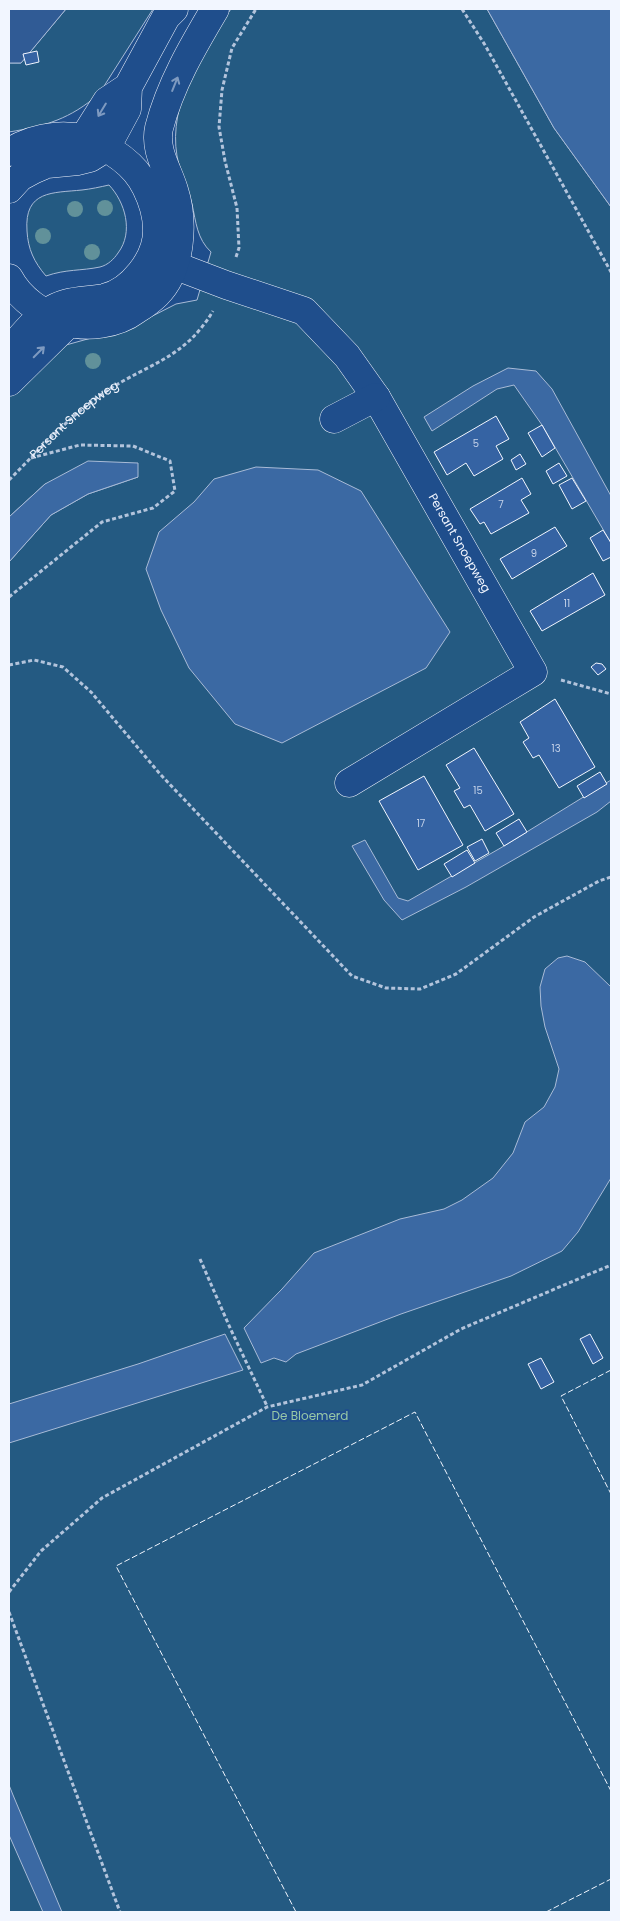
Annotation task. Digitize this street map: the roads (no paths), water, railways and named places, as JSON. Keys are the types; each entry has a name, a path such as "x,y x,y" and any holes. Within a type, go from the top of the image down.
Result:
{"main road":[{"path":"9,190 20,177 47,164 78,162 90,158 95,143 127,109 128,88 166,17 174,9"},
{"path":"9,382 68,302 104,298 118,292 132,283 147,264 165,254 179,239 178,206 159,148 159,130 165,109 186,57 215,9"},
{"path":"9,152 38,140 61,135 95,143 121,156 143,180 155,213 157,231 165,254"},
{"name":"Persant Snoepweg","path":"165,254 184,269 304,311 347,356 376,397 533,672 350,783"},
{"path":"9,281 31,304 56,318"},
{"path":"9,351 56,318"},
{"path":"334,419 376,397"}],"park label":[{"name":"De Bloemerd","path":"310,1416"}]}
